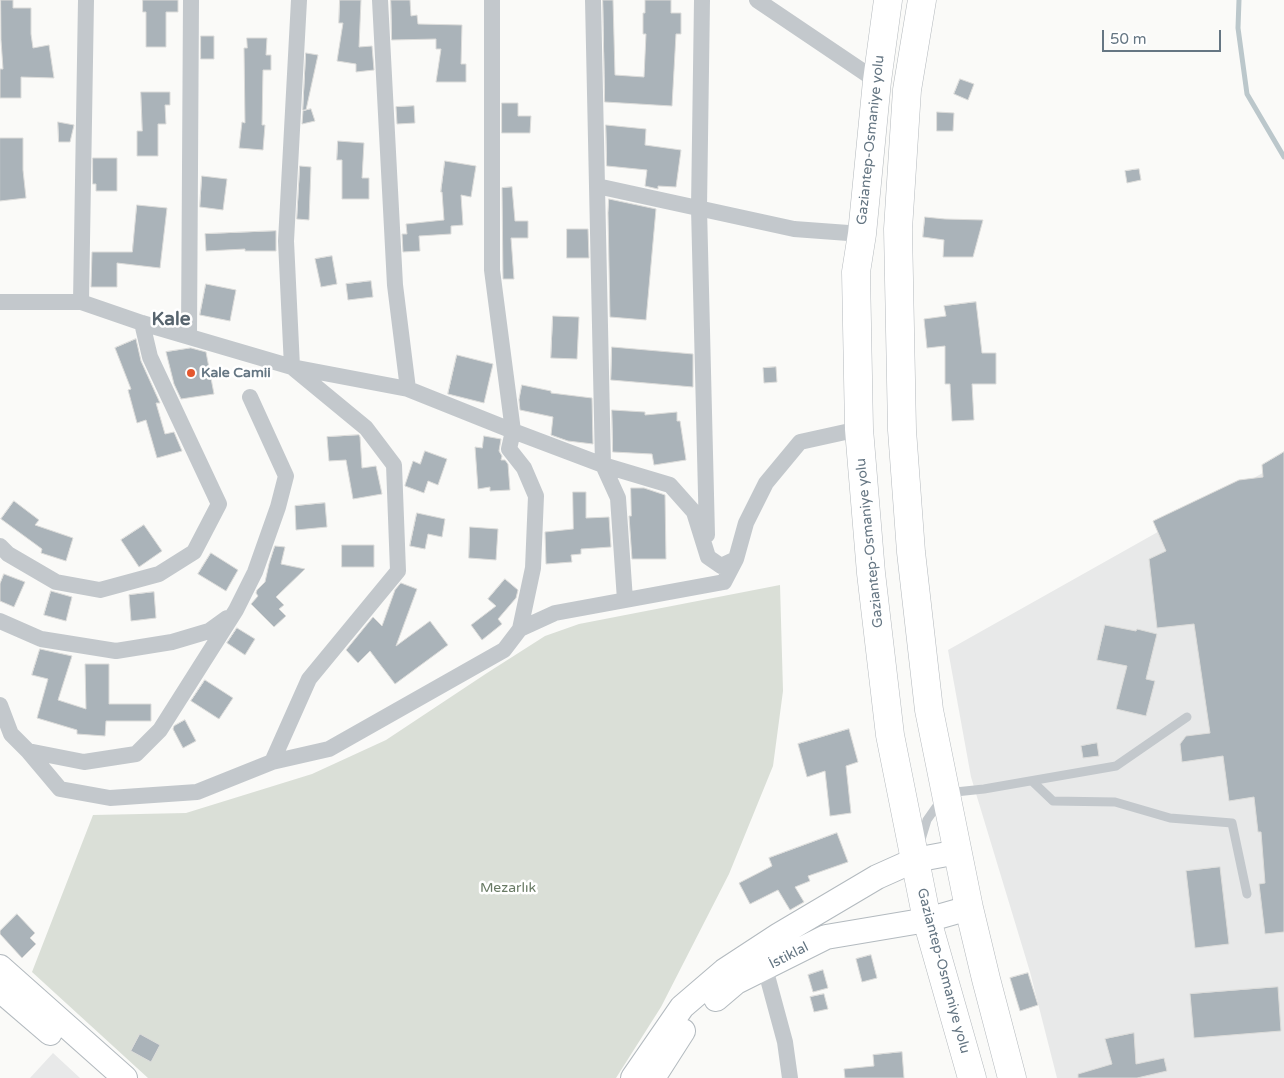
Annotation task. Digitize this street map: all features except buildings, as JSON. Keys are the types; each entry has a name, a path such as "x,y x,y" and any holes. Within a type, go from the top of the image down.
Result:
{"highway":[{"name":"Gaziantep-Osmaniye yolu","path":"888,0 876,81 862,234 856,272 859,429 871,573 890,735 927,920 972,1078"},
{"path":"922,0 907,90 898,229 902,430 911,552 929,710 969,908 1012,1078"}],"street":[{"path":"81,302 86,0"},
{"path":"190,336 191,0"},
{"path":"272,762 309,679 398,571 394,465 366,428 292,367 286,241 299,0"},
{"path":"380,0 395,285 408,389"},
{"path":"0,705 11,734 60,789 110,798 197,792 272,762 329,749 504,650 520,629 533,568 536,496 524,468 509,450 513,431 492,270 492,0"},
{"path":"593,0 603,465 618,498 625,600"},
{"path":"702,0 699,208 708,557"},
{"path":"757,0 876,81"},
{"path":"597,186 794,229 862,234"},
{"path":"0,302 81,302 142,323 292,367 408,389 603,465 670,485 694,512 708,557 721,566 736,559"},
{"path":"0,546 8,554 56,582 100,590 159,574 194,552 219,504 150,357 142,323"},
{"path":"28,751 84,762 136,754 160,730 236,610 255,572 278,507 286,476 250,397"},
{"path":"520,629 555,613 724,582 736,559 746,523 766,483 800,442 859,429"},
{"path":"0,622 41,639 116,651 172,642 209,631 236,610"},
{"path":"633,1078 682,1007 724,971 779,935 877,877 915,860 958,852"},
{"name":"İstiklal","path":"653,1078 690,1020 736,982 826,937 927,920 969,908"},
{"path":"0,967 125,1078"},
{"path":"765,968 785,1042 790,1078"},
{"path":"0,990 103,1078"}],"lane":[{"path":"915,860 927,820 946,793 1032,781 1116,766 1187,717"},
{"path":"1032,781 1053,801 1115,802 1170,818 1232,823 1247,894"}],"shaded area":[{"path":"1284,461 1284,1078 1057,1078 1030,972 971,777 948,650"},
{"path":"53,1053 80,1078 30,1078"}],"green space":[{"name":"Mezarlık","path":"780,585 783,691 773,766 729,874 661,1007 616,1078 148,1078 32,972 93,815 186,813 312,774 386,740 545,636 579,624"}],"waterway":[{"path":"1239,0 1238,28 1247,94 1284,157"}],"place":[{"name":"Kale Camii","path":"191,373"}],"district":[{"name":"Kale","path":"171,320"}]}
